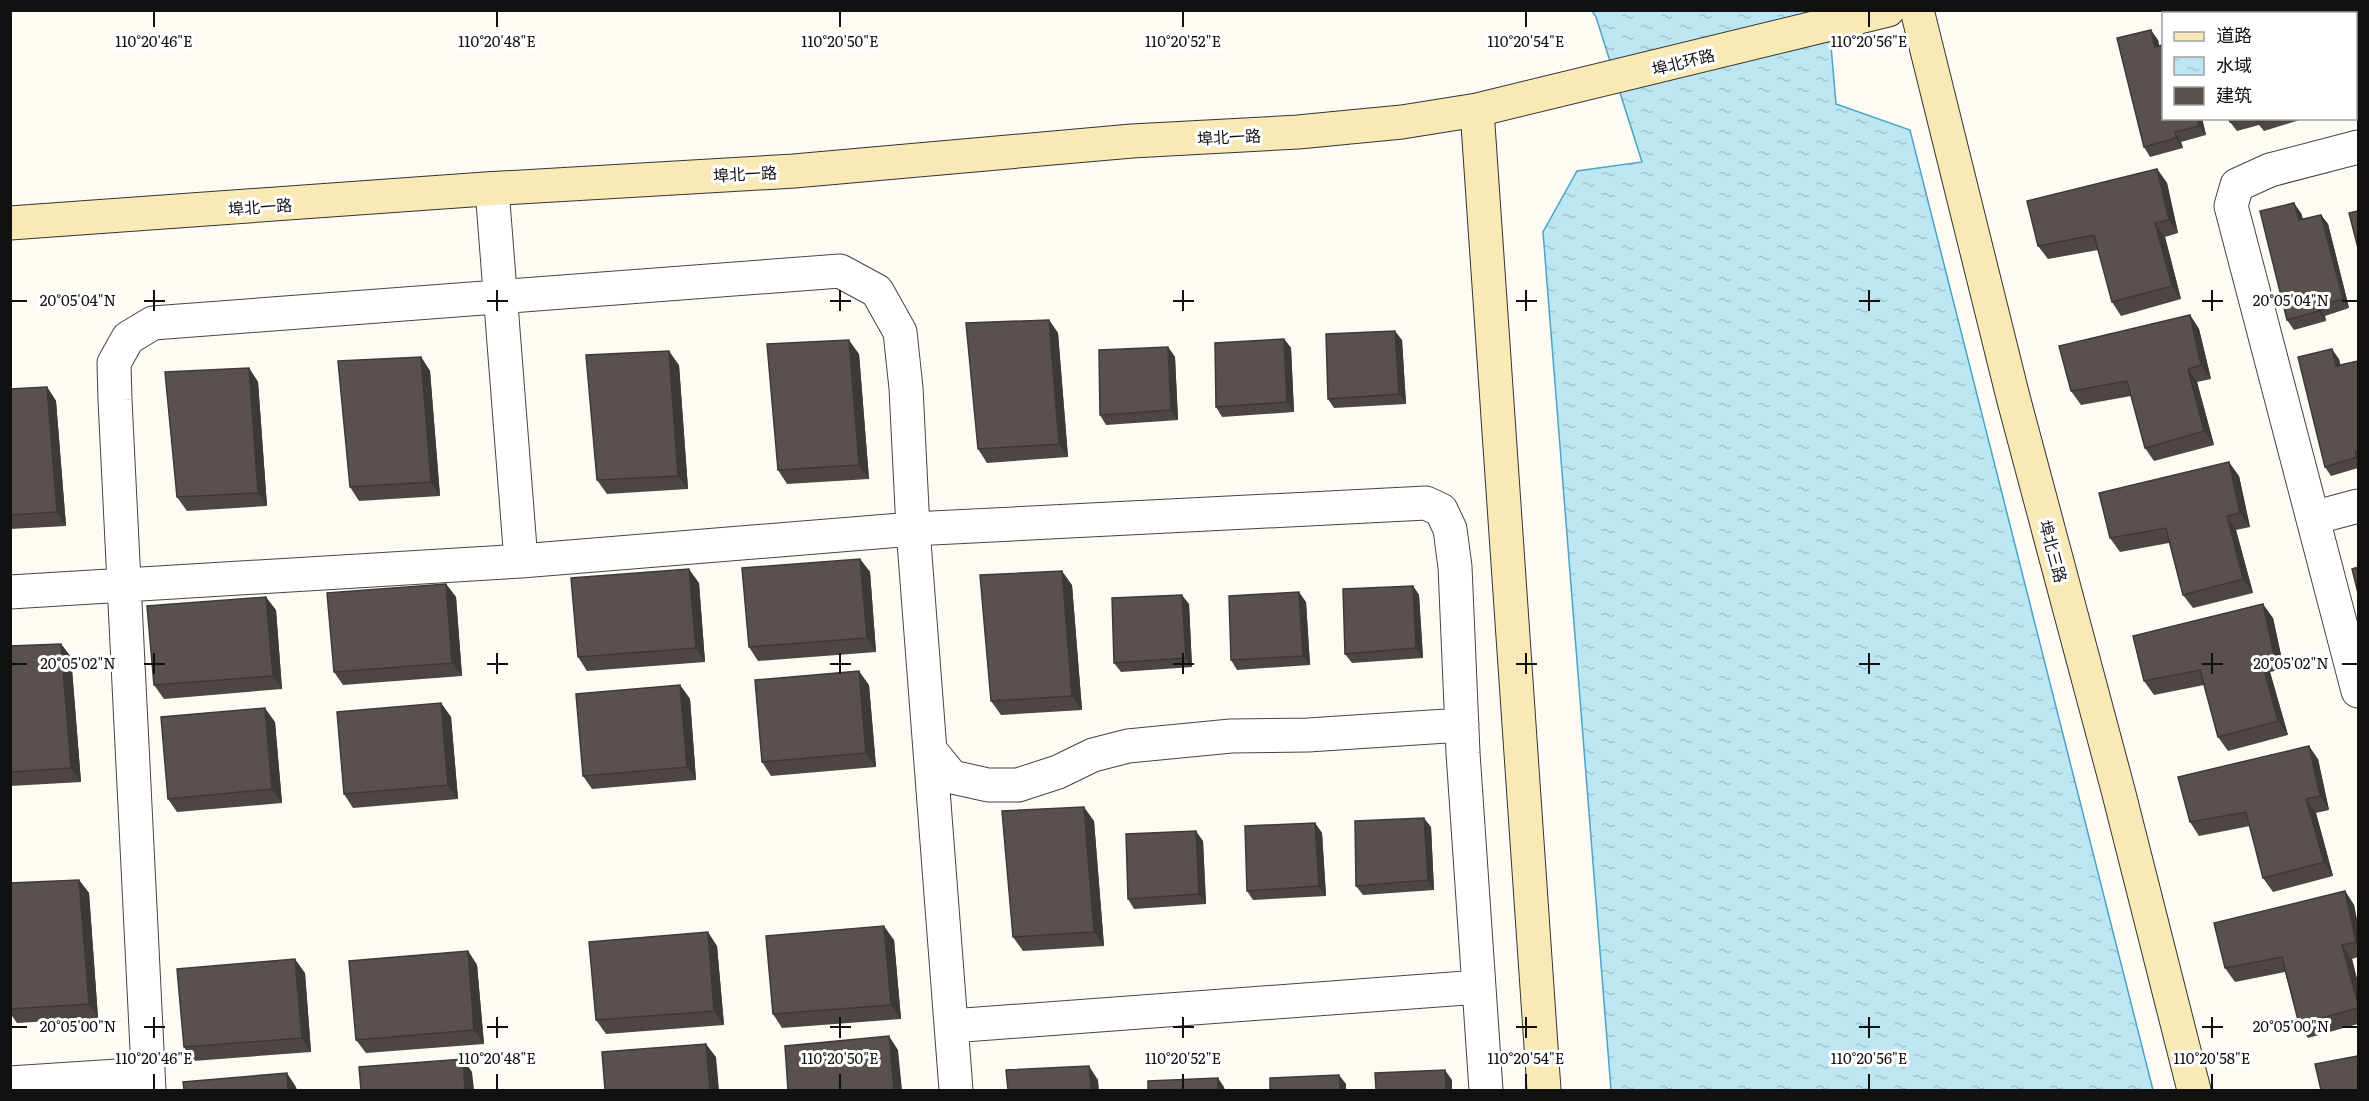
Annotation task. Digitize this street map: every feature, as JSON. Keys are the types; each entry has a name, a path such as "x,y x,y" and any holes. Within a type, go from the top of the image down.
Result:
{"street":[{"name":"埠北环路","path":"1478,110 1888,10"},
{"name":"埠北三路","path":"1917,10 2011,387 2118,790 2194,1090"},
{"name":"埠北一路","path":"10,223 492,189 794,171 1132,141 1298,132 1402,122 1478,110"},
{"path":"1478,110 1544,1090"},
{"path":"2358,147 2270,170 2237,185 2231,207 2358,691"},
{"path":"492,189 520,561"},
{"path":"10,1083 148,1082 114,363 128,338 153,323 840,271 877,291 900,332 906,387 913,529 956,1090"},
{"path":"10,592 520,561 913,529 1426,503 1441,510 1450,529 1455,567 1462,725 1486,1090"},
{"path":"2313,518 2358,506"},
{"path":"930,750 952,777 988,785 1018,785 1058,772 1094,755 1128,746 1231,736 1308,735 1462,725"},
{"path":"951,1026 1479,987"}],"water":[{"path":"1592,11 1828,11 1836,104 1910,130 2153,1090 1611,1090 1543,232 1577,171 1642,162 1596,17"}],"building":[{"path":"2225,10 2269,10 2270,12 2225,12"},
{"path":"2294,10 2354,10 2354,12 2294,12"},
{"path":"2357,24 2358,28 2357,84"},
{"path":"2151,30 2155,47 2162,45 2162,120 2198,120 2199,126 2175,132 2176,138 2144,147 2117,38"},
{"path":"2157,169 2169,220 2155,223 2172,286 2112,302 2094,235 2038,246 2027,201"},
{"path":"2294,203 2299,220 2321,215 2343,299 2318,306 2319,311 2287,320 2260,211"},
{"path":"2358,211 2358,248 2349,213"},
{"path":"2190,315 2201,365 2188,369 2204,431 2145,448 2127,381 2071,391 2059,346"},
{"path":"1049,320 1059,444 978,449 966,323"},
{"path":"1395,331 1399,394 1328,399 1326,334"},
{"path":"1284,339 1287,402 1216,407 1215,343"},
{"path":"849,340 859,465 778,470 767,344"},
{"path":"1168,347 1171,410 1100,415 1099,350"},
{"path":"2332,349 2336,366 2358,361 2358,451 2355,452 2357,457 2325,467 2298,357"},
{"path":"669,351 678,476 597,480 586,355"},
{"path":"421,357 431,482 350,487 338,361"},
{"path":"249,368 258,493 177,497 165,372"},
{"path":"47,387 57,512 10,515 10,389"},
{"path":"2229,462 2240,513 2227,516 2243,579 2183,595 2166,528 2110,538 2099,493"},
{"path":"860,559 867,638 749,647 742,568"},
{"path":"2358,567 2358,593 2352,569"},
{"path":"689,569 696,648 578,657 571,578"},
{"path":"1062,571 1072,696 991,701 980,575"},
{"path":"446,584 452,663 334,672 327,593"},
{"path":"1413,586 1416,648 1345,654 1343,589"},
{"path":"1299,592 1303,656 1231,660 1229,596"},
{"path":"1182,595 1186,658 1114,663 1112,598"},
{"path":"266,597 273,676 154,685 147,606"},
{"path":"2263,604 2274,655 2261,659 2278,721 2218,737 2200,670 2144,681 2133,636"},
{"path":"61,644 71,768 10,772 10,646"},
{"path":"859,671 866,753 762,762 755,680"},
{"path":"680,685 687,767 583,776 576,694"},
{"path":"441,703 448,785 344,794 337,712"},
{"path":"265,708 272,789 168,799 161,717"},
{"path":"2309,746 2320,796 2306,799 2324,862 2263,878 2246,812 2190,822 2178,777"},
{"path":"1084,807 1094,932 1013,937 1002,811"},
{"path":"1424,818 1428,880 1356,886 1355,821"},
{"path":"1315,823 1319,886 1247,891 1245,826"},
{"path":"1196,831 1199,894 1128,899 1126,834"},
{"path":"79,880 89,1004 10,1009 10,883"},
{"path":"2345,891 2356,942 2342,945 2358,1008 2299,1024 2282,957 2225,968 2214,923"},
{"path":"884,926 891,1005 773,1014 766,936"},
{"path":"708,932 714,1011 596,1020 589,942"},
{"path":"468,951 474,1030 356,1040 349,961"},
{"path":"295,959 302,1038 184,1047 177,969"},
{"path":"889,1036 894,1090 788,1090 785,1046"},
{"path":"706,1044 710,1090 605,1090 602,1052"},
{"path":"2358,1056 2358,1090 2321,1090 2315,1064"},
{"path":"463,1059 465,1090 361,1090 359,1067"},
{"path":"1089,1066 1091,1090 1008,1090 1006,1070"},
{"path":"1445,1070 1446,1090 1376,1090 1375,1073"},
{"path":"287,1073 288,1090 184,1090 183,1082"},
{"path":"1339,1075 1340,1090 1270,1090 1270,1078"},
{"path":"1218,1078 1218,1090 1148,1090 1148,1081"}]}
